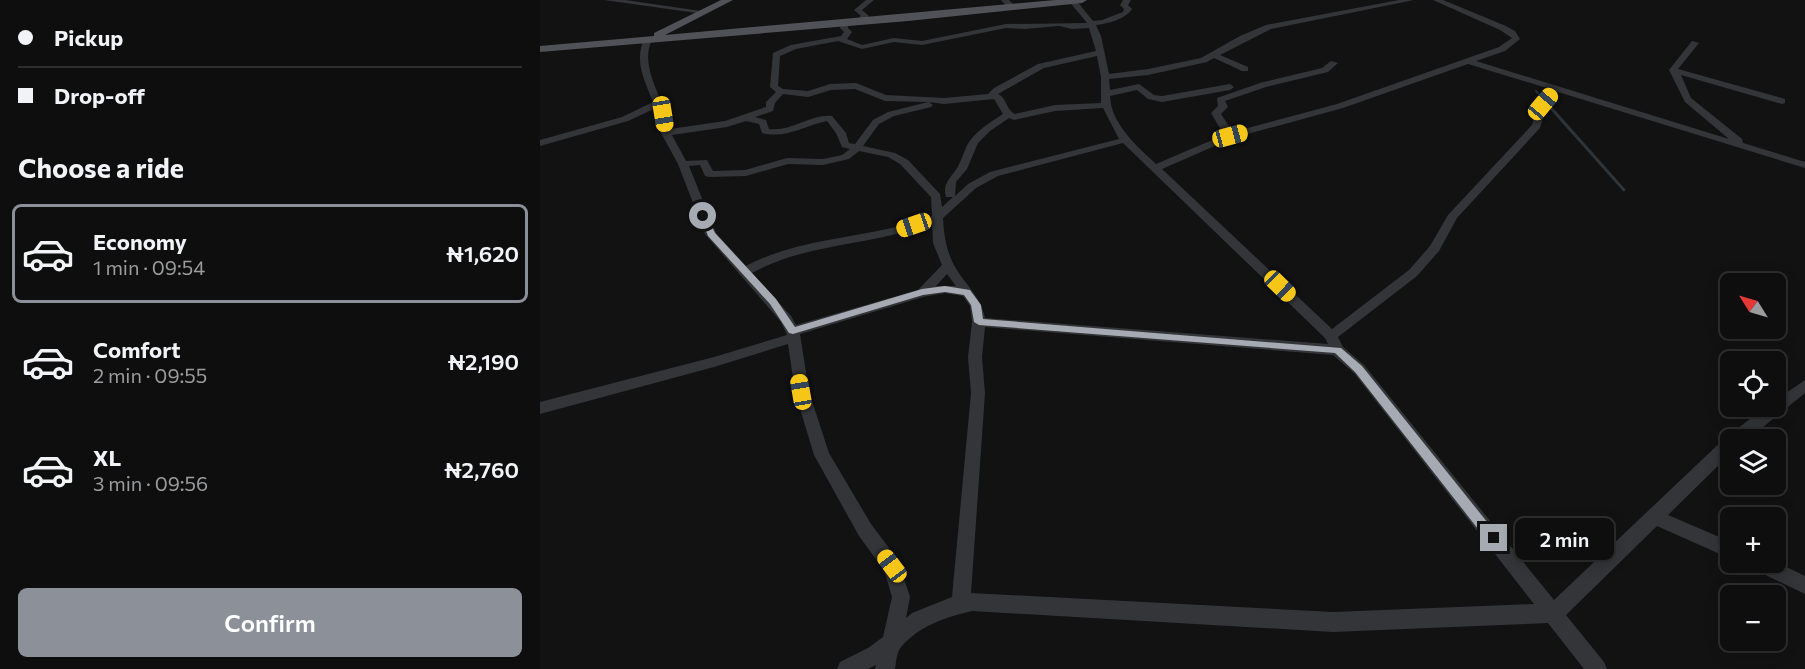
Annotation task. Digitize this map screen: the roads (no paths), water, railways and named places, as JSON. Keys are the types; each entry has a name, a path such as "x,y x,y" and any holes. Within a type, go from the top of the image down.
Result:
{"main road":[{"path":"648,40 728,0"},
{"path":"540,49 857,23 1008,3 1082,0"}],"street":[{"path":"608,0 704,12"},
{"path":"857,23 864,16 858,10 870,0"},
{"path":"1072,0 1091,24 1106,77 1106,99 1125,140 1331,336 1337,350 1359,369 1597,669"},
{"path":"838,39 862,47 894,40 922,43 939,41 1006,26 1059,24 1072,27 1103,22 1126,13 1128,9 1124,5 1127,0"},
{"path":"1106,77 1186,65 1214,55 1248,35 1269,27 1410,0"},
{"path":"1154,169 1230,136 1340,106 1510,45 1516,39 1515,36 1490,21 1441,1"},
{"path":"845,24 844,28 848,32 844,38 794,47 776,55 774,87 782,91 808,94 830,87 856,86 885,98 944,101"},
{"path":"648,40 643,50 647,77 658,103 666,133 683,164 711,234 773,301 793,335 801,392 822,455 860,521 892,566 901,597 885,669"},
{"path":"1673,70 1695,43"},
{"path":"991,96 997,90 1041,66 1100,53"},
{"path":"1214,55 1245,69"},
{"path":"1467,61 1805,165"},
{"path":"1230,136 1216,112 1223,107 1220,100 1325,70 1334,63"},
{"path":"1673,70 1782,101"},
{"path":"1673,70 1678,75 1685,97 1719,128 1750,148"},
{"path":"1219,76 1239,93"},
{"path":"683,164 703,162 709,174 746,173 787,161 823,162 845,157 856,149 876,122 891,114 944,101 999,97 1008,115 1014,117 1106,99 1139,87 1151,97 1162,99 1230,87"},
{"path":"1331,336 1387,296 1428,256 1452,217 1537,126 1543,104 1556,88"},
{"path":"666,133 717,126 747,118 770,109 771,102 782,91"},
{"path":"540,144 625,119 658,103"},
{"path":"961,604 978,393 975,357 979,322 976,305 948,266 939,243 937,218 943,195 962,169 974,142 987,129 1008,115"},
{"path":"747,118 763,122 765,131 771,134 781,133 815,119 829,118 841,133 845,145 891,155 904,162 943,195 962,195"},
{"path":"745,272 767,260 822,244 891,232 937,218 972,186 1002,171 1125,140"},
{"path":"922,292 948,266"},
{"path":"540,408 714,362 922,292 945,289 967,292"},
{"path":"979,322 1337,350"},
{"path":"1749,429 1805,385"},
{"path":"847,669 875,655 919,620 949,606 972,602 1038,604 1174,615 1333,622 1554,613 1720,454"},
{"path":"1655,517 1720,546"},
{"path":"1780,573 1805,585"}],"waterway":[{"path":"1536,91 1552,109"},
{"path":"1551,108 1624,190"}]}
